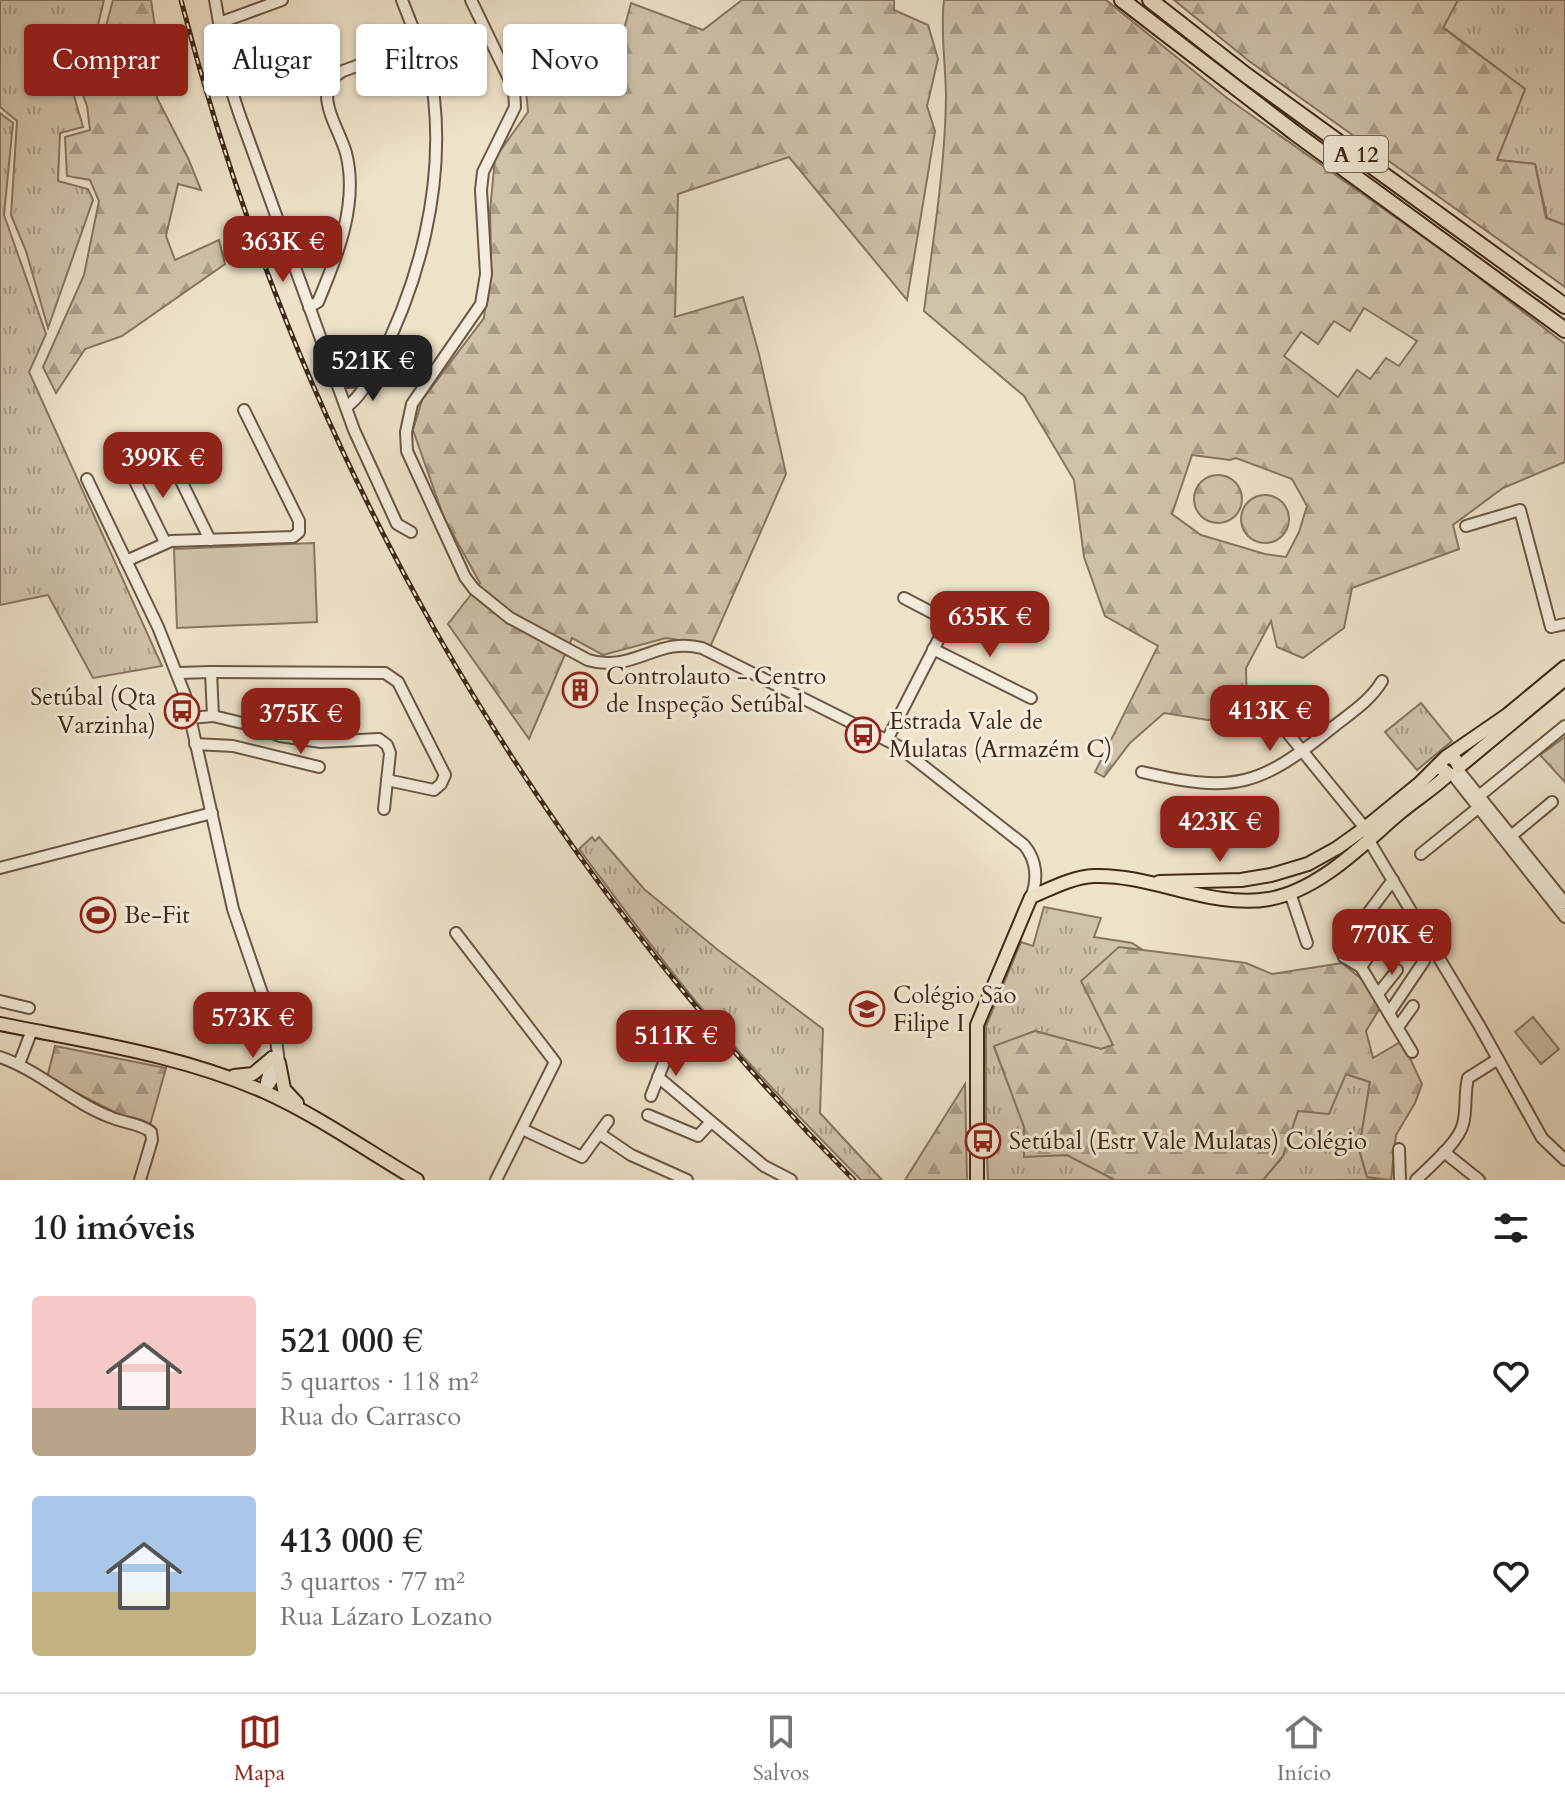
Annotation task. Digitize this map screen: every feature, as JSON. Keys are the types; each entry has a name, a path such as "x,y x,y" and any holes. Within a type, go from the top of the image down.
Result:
{"highway":[{"name":"A 12","path":"1122,0 1258,105 1565,330"},
{"name":"A 12","path":"1150,0 1246,75 1565,306"}],"main road":[{"path":"1451,768 1565,667"},
{"path":"977,1180 978,1020 1031,897 1073,880 1093,876 1150,883 1231,900 1290,893 1303,886 1565,679"},
{"path":"1150,883 1224,881 1271,875 1295,869 1367,834"},
{"path":"1295,869 1294,880 1303,886"},
{"path":"1271,875 1279,884 1276,897"},
{"path":"0,1024 178,1061 222,1075 312,1115 417,1180"},
{"path":"222,1075 241,1077 253,1074 275,1060 286,1093 312,1115"}],"street":[{"path":"215,0 235,102 309,307 360,445 397,524 411,532"},
{"path":"219,23 282,0"},
{"path":"402,0 411,24"},
{"path":"471,0 514,89 515,107 483,172 481,190 486,274 481,304 417,394 409,413 406,432 411,462 465,577 497,609 588,660 600,664 619,664 669,646 691,645 887,740 911,754 1024,845 1030,852 1037,882 1031,897"},
{"path":"309,307 318,302 328,277 345,222 350,180 346,151 328,102 329,85 336,75 356,66"},
{"path":"346,407 355,401 373,372 411,283 432,191 433,96"},
{"path":"299,277 313,285 328,277"},
{"path":"332,368 341,379 353,382 373,372"},
{"path":"126,561 165,542 293,537 301,528 244,410"},
{"path":"164,446 210,540"},
{"path":"131,473 165,542"},
{"path":"87,479 178,673 233,909 275,1031 275,1076 264,1092"},
{"path":"1466,526 1520,510 1551,627 1565,624"},
{"path":"887,740 948,621 904,598"},
{"path":"933,649 1031,698"},
{"path":"211,672 213,716"},
{"path":"178,673 391,675 405,694 445,775 434,790 387,780"},
{"path":"1142,772 1193,783 1232,783 1275,770 1303,752 1369,698 1382,681"},
{"path":"1269,710 1367,834 1542,1138 1565,1160"},
{"path":"190,718 213,716 280,736 321,742 379,739 387,745 390,753 384,809"},
{"path":"1479,796 1565,726"},
{"path":"195,744 233,746 319,767"},
{"path":"1451,768 1479,796 1565,903"},
{"path":"1451,768 1478,808 1565,917"},
{"path":"1511,836 1552,802"},
{"path":"1421,854 1478,808"},
{"path":"0,868 212,813"},
{"path":"1393,880 1341,949 1344,957 1361,967 1412,1052"},
{"path":"1290,893 1307,943"},
{"path":"1361,967 1389,926"},
{"path":"456,933 555,1062 496,1180"},
{"path":"1389,1013 1424,961"},
{"path":"1378,994 1397,970"},
{"path":"0,1001 29,1008"},
{"path":"1398,1027 1413,1006"},
{"path":"19,1064 32,1030"},
{"path":"651,1096 670,1047"},
{"path":"0,1057 19,1064 110,1118 151,1132 152,1140 140,1180"},
{"path":"1416,1180 1444,1152 1463,1126 1468,1078 1498,1059"},
{"path":"658,1077 764,1166 791,1180"},
{"path":"648,1115 698,1136 711,1122"},
{"path":"522,1129 580,1158 608,1121"},
{"path":"600,1134 631,1155 687,1180"},
{"path":"1399,1149 1400,1180"},
{"path":"1444,1152 1479,1180"}],"green space":[{"path":"0,0 104,0 98,24 24,24 24,96 74,96 83,127 60,133 58,181 88,189 93,200 48,328 26,251 11,215 17,121 0,107"},
{"path":"113,0 151,0 155,24 107,24"},
{"path":"742,0 894,0 894,10 928,25 938,59 927,106 935,131 907,300 789,157 678,194 675,317 743,297 786,474 711,645 666,638 603,655 572,638 529,739 448,624 480,583 444,518 413,430 422,400 484,318 491,253 490,211 495,158 528,112 526,96 627,96 625,24 631,3 703,30"},
{"path":"944,0 1106,0 1227,98 1460,263 1565,344 1565,462 1503,488 1453,525 1459,549 1352,588 1344,628 1303,658 1277,647 1271,621 1246,668 1247,711 1208,720 1164,713 1130,743 1104,777 1095,772 1158,646 1105,616 1084,557 1074,480 1024,396 924,311 945,125","holes":["1364,308 1417,341 1399,366 1386,358 1370,379 1357,370 1338,397 1284,356 1301,332 1318,344 1334,321 1350,331","1192,455 1230,460 1236,458 1292,479 1307,506 1299,532 1286,557 1201,535 1172,514"]},
{"path":"1174,0 1458,0 1443,28 1525,89 1497,160 1535,164 1546,218 1565,225 1565,287 1249,61"},
{"path":"1458,0 1565,0 1565,225 1547,218 1535,164 1497,160 1525,89 1443,27"},
{"path":"83,96 157,96 201,190 178,184 166,236 175,260 219,240 225,264 122,336 85,349 56,393 43,367 84,275 99,201 90,180 67,176 65,137 90,130"},
{"path":"0,113 13,123 4,215 46,334 29,372 162,666 93,678 48,595 0,605"},
{"path":"1218,475 1227,476 1235,482 1241,490 1241,508 1235,516 1227,522 1218,523 1209,522 1201,516 1195,508 1194,499 1195,490 1201,482 1209,476"},
{"path":"1265,495 1274,496 1282,502 1288,510 1288,528 1282,536 1274,542 1265,543 1256,542 1248,536 1242,528 1241,519 1242,510 1248,502 1256,496"},
{"path":"314,543 317,622 177,628 174,549"},
{"path":"1421,703 1452,741 1417,770 1385,732"},
{"path":"1565,737 1565,782 1540,755"},
{"path":"592,837 595,841 599,837 644,889 718,950 823,1029 820,1113 882,1180 861,1180 717,1027 579,849"},
{"path":"1044,907 1101,918 1094,937 1132,943 1143,950 1119,948 1113,1045 1101,1049 1035,1031 994,1047 1025,1127 1024,1156 1067,1155 1115,1180 988,1180 986,1026 1021,942 1033,946"},
{"path":"1119,947 1246,963 1272,974 1342,963 1370,986 1380,1008 1366,1031 1373,1058 1402,1041 1422,1084 1396,1135 1391,1180 1367,1177 1359,1149 1370,1082 1346,1074 1329,1114 1298,1111 1283,1156 1263,1180 1115,1180 1067,1155 1024,1157 1024,1127 994,1046 1035,1031 1101,1049 1113,1045 1081,981"},
{"path":"1533,1017 1559,1049 1541,1064 1515,1032"},
{"path":"55,1046 166,1068 150,1125 126,1118 47,1078"},
{"path":"1346,1074 1370,1082 1359,1149 1367,1177 1384,1180 1263,1180 1283,1156 1298,1110"},
{"path":"965,1084 967,1180 905,1180"}],"railway":[{"path":"181,0 230,167 289,329 359,485 438,635 527,780 626,920 735,1053 854,1180"}],"place":[{"name":"Controlauto - Centro de Inspeção Setúbal","path":"580,690"},
{"name":"Setúbal (Qta Varzinha)","path":"182,711"},
{"name":"Estrada Vale de Mulatas (Armazém C)","path":"863,735"},
{"name":"Be-Fit","path":"98,915"},
{"name":"Colégio São Filipe I","path":"867,1009"},
{"name":"Setúbal (Estr Vale Mulatas) Colégio","path":"983,1141"}]}
